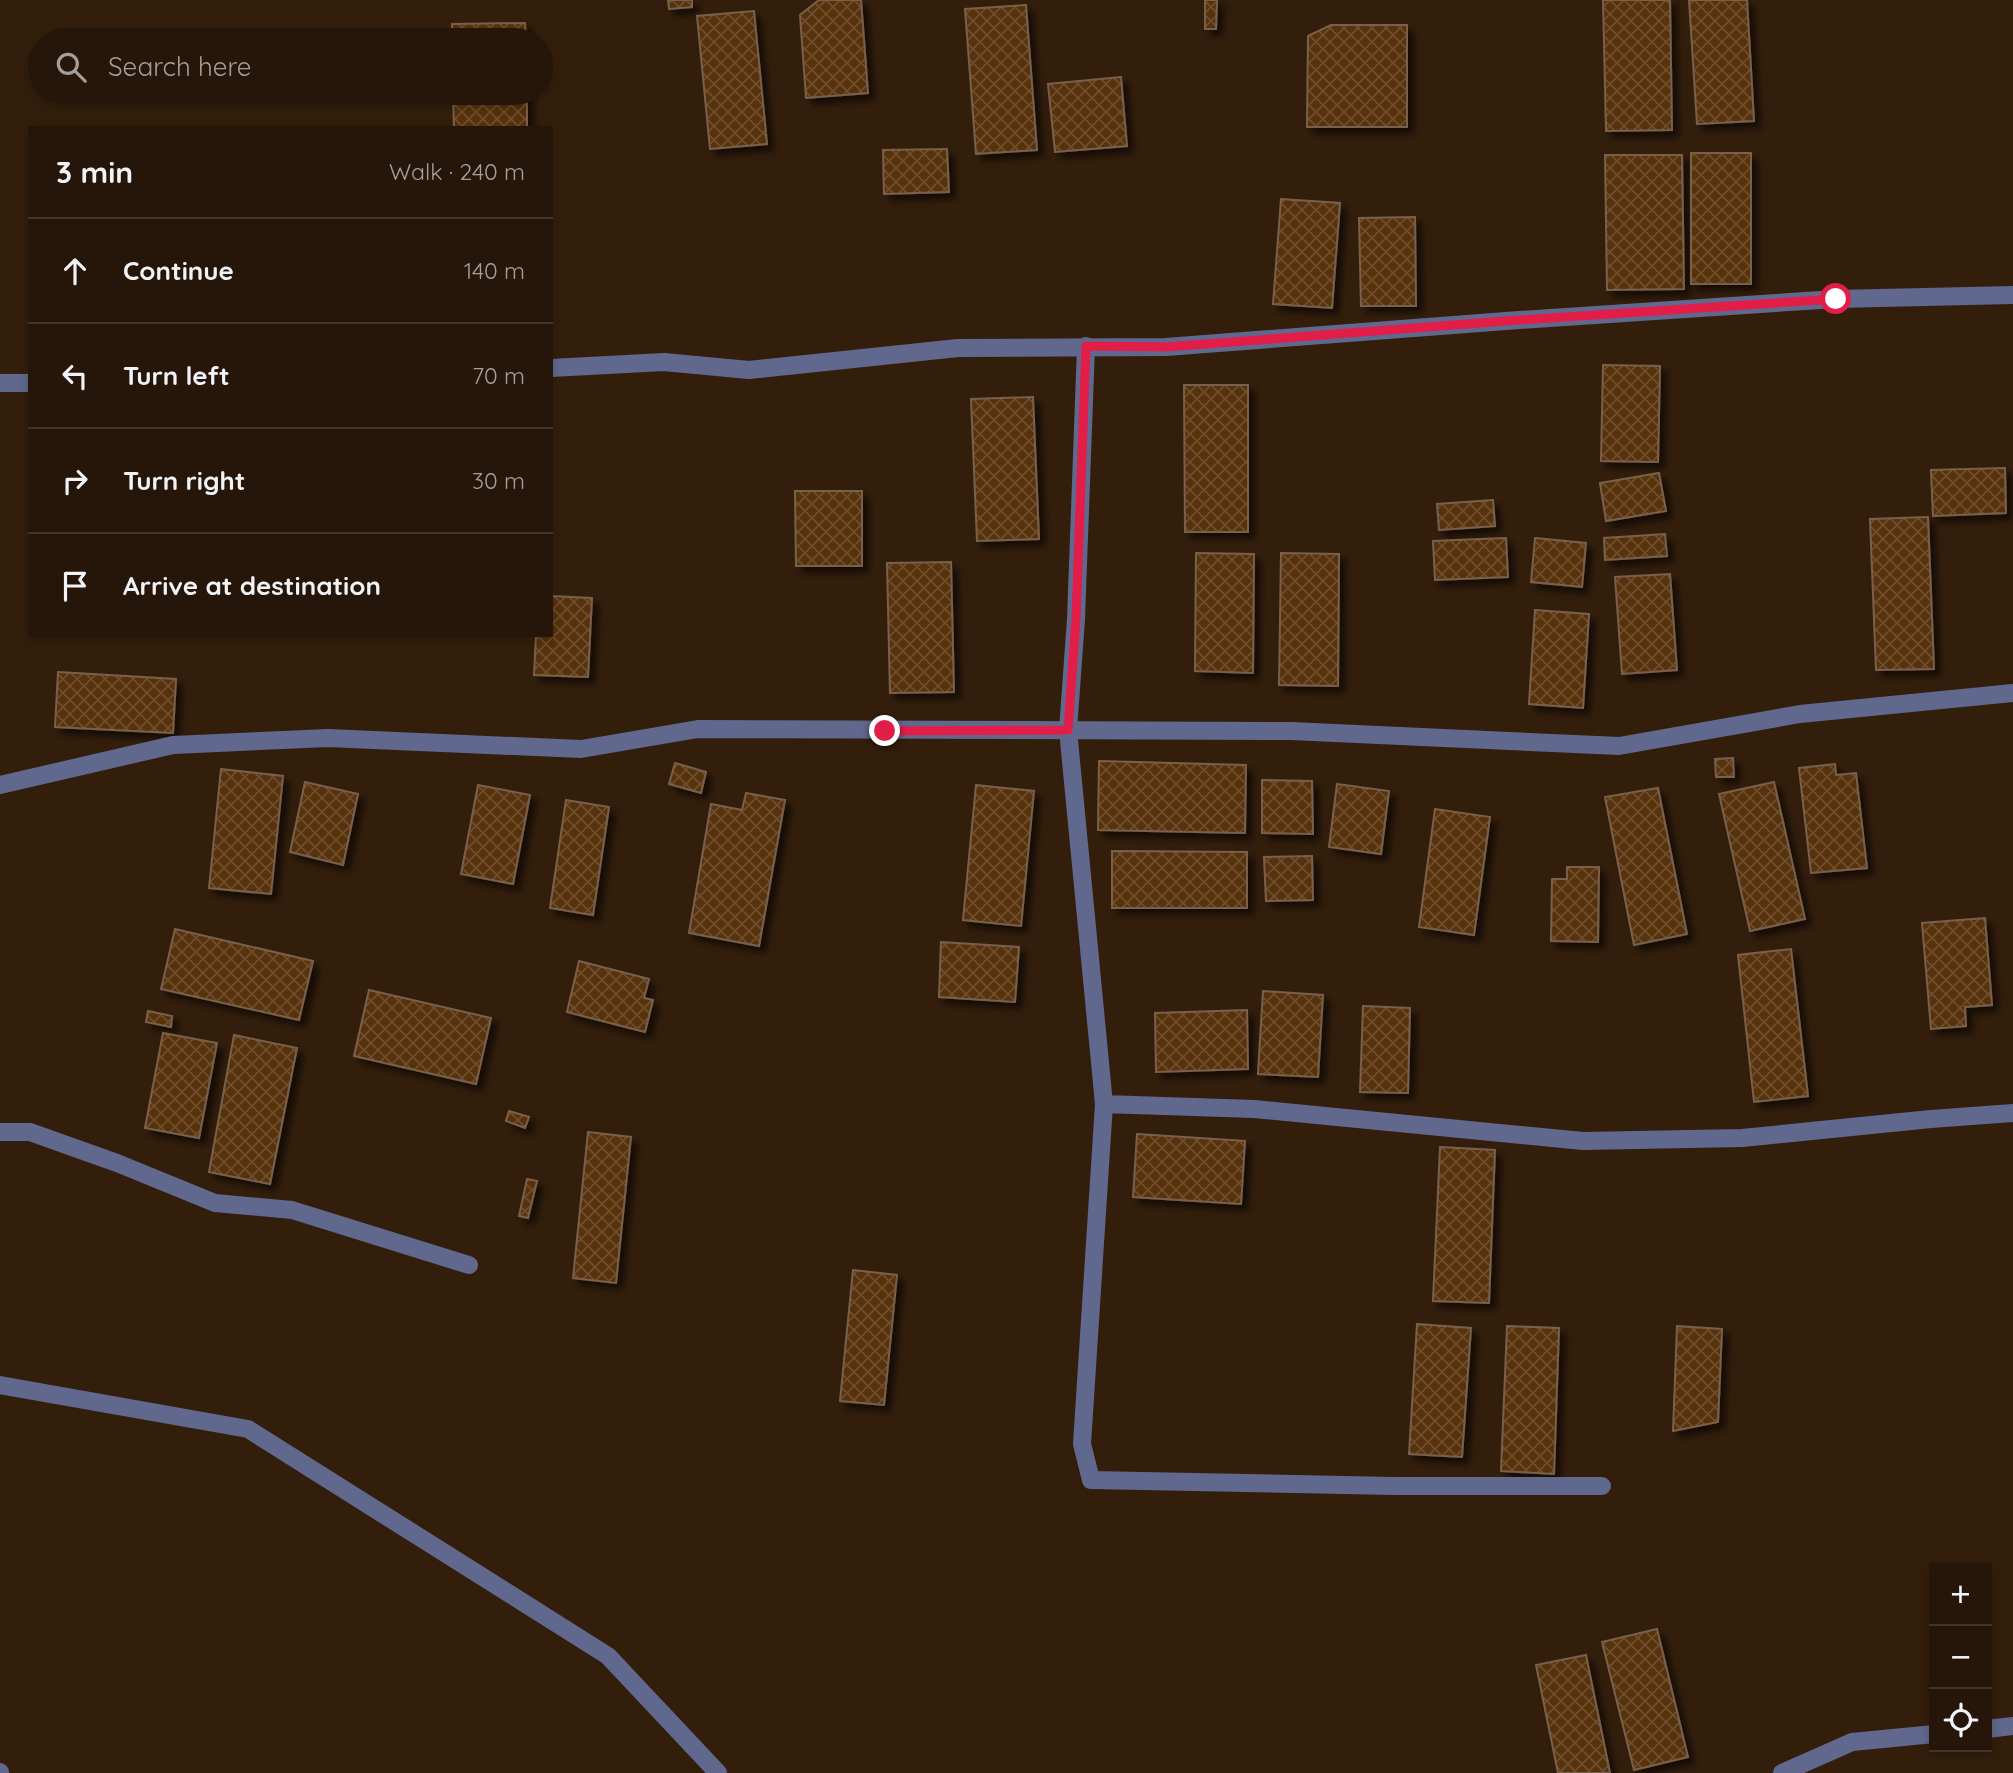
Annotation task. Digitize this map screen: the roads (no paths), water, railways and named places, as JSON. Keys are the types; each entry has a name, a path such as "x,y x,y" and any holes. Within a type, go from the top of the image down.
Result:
{"street":[{"path":"553,368 664,362 749,370 958,348 1166,347 1836,299 2013,295"},
{"path":"1086,346 1076,619 1068,730 1104,1104 1082,1444 1091,1480 1394,1486 1602,1486"},
{"path":"0,383 28,383"},
{"path":"0,785 173,745 328,738 581,749 698,729 1291,731 1619,746 1800,714 2013,693"},
{"path":"1104,1104 1254,1109 1583,1140 1742,1138 1931,1119 2013,1114"},
{"path":"0,1132 30,1132 117,1163 215,1203 292,1210 469,1265"},
{"path":"0,1385 248,1429 608,1656 718,1773"},
{"path":"1992,1728 2013,1726"},
{"path":"1782,1773 1852,1742 1929,1734"}]}
